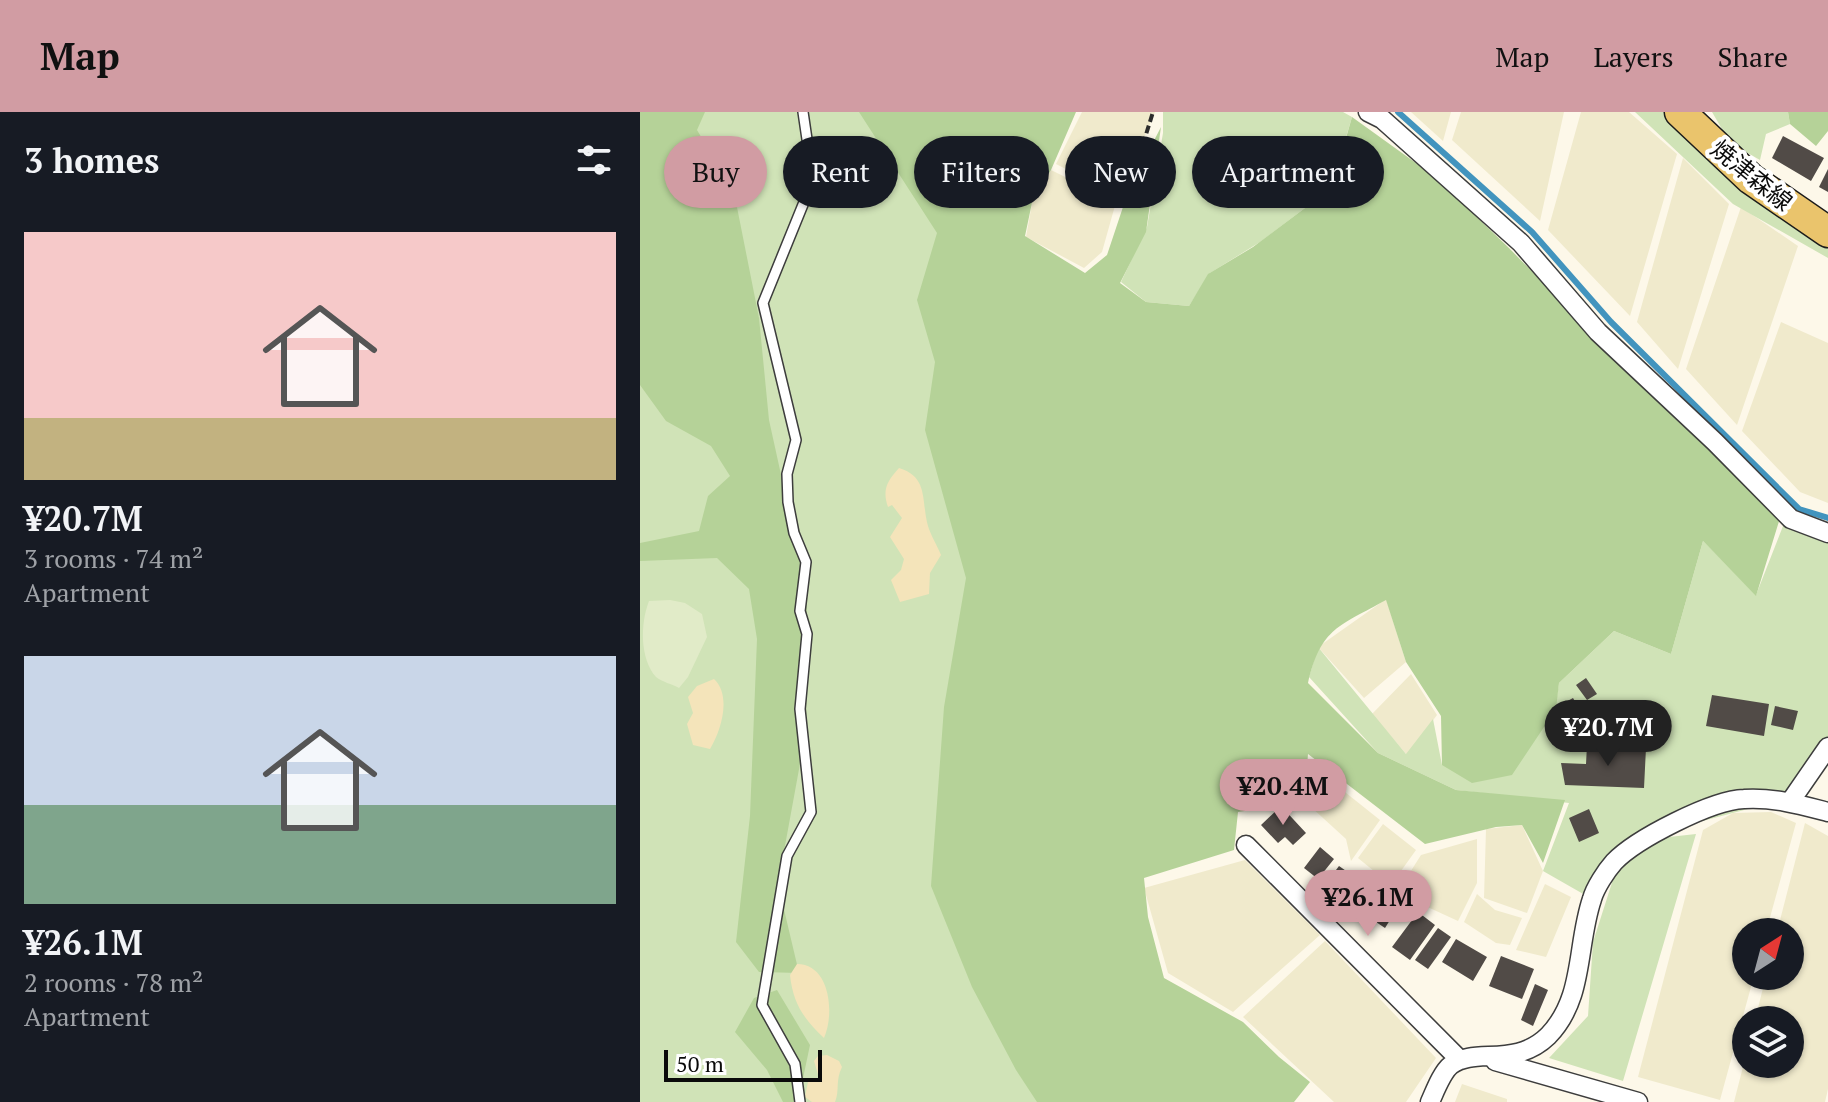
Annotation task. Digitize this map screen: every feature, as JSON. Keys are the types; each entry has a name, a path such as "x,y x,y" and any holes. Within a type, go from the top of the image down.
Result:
{"main road":[{"name":"焼津森線","path":"1680,112 1751,179 1828,232"}],"street":[{"path":"1368,112 1382,119 1521,243 1598,332 1715,442 1791,519 1828,533"},
{"path":"1790,802 1828,747"},
{"path":"1430,1102 1448,1067 1460,1060 1519,1055 1547,1037 1574,994 1592,897 1612,863 1640,842 1707,808 1743,798 1790,802 1828,812"},
{"path":"1246,845 1460,1060"},
{"path":"1484,1058 1638,1102"}],"lane":[{"path":"800,1102 795,1064 762,1005 787,856 811,812 800,709 807,634 800,611 806,562 794,533 788,502 787,474 796,440 763,303 813,180 803,112"}],"path":[{"path":"1146,136 1153,112"}],"shaded area":[{"path":"1082,112 1155,112 1145,136 1070,136"},
{"path":"1411,112 1451,112 1443,141"},
{"path":"1461,112 1564,112 1540,221 1452,140"},
{"path":"1581,112 1629,112 1677,154 1630,316 1548,230"},
{"path":"1065,146 1065,169 1056,164"},
{"path":"1683,158 1729,204 1678,369 1637,322"},
{"path":"1051,170 1065,177 1065,208 1114,208 1102,252 1084,268 1026,237 1031,208 1049,208"},
{"path":"1741,207 1798,246 1737,425 1686,369"},
{"path":"1781,322 1828,343 1828,503 1800,492 1742,431"},
{"path":"1386,599 1406,662 1364,698 1318,647"},
{"path":"1411,674 1437,715 1407,755 1372,714"},
{"path":"1311,765 1380,820 1351,861 1346,839 1311,807"},
{"path":"1771,812 1796,823 1770,918 1732,918 1732,990 1750,990 1746,1006 1732,1006 1732,1056 1720,1100 1638,1077 1703,830 1733,813"},
{"path":"1805,823 1828,836 1828,1089 1825,1102 1734,1102 1740,1078 1804,1078 1804,1006 1758,1006 1762,990 1804,990 1804,918 1781,918"},
{"path":"1383,824 1416,850 1391,885 1358,858"},
{"path":"1522,825 1543,871 1527,913 1484,898 1486,829"},
{"path":"1477,839 1477,883 1458,921 1397,893 1421,855"},
{"path":"1245,860 1320,935 1233,1012 1168,973 1144,888"},
{"path":"1545,884 1571,897 1546,957 1516,950"},
{"path":"1477,894 1495,910 1522,918 1510,945 1496,943 1464,922"},
{"path":"1325,941 1436,1058 1406,1102 1334,1102 1243,1017"},
{"path":"1462,1084 1507,1099 1507,1102 1455,1102"}],"green space":[{"path":"640,112 881,112 893,136 783,136 783,208 898,208 898,146 914,179 914,208 928,208 1023,400 1170,1102 640,1102"},
{"path":"640,112 705,112 697,130 701,136 664,136 664,208 737,208 759,318 769,420 807,593 806,731 778,884 799,973 759,972 736,942 750,816 757,639 749,589 717,558 640,561 640,543 699,531 708,496 730,476 711,446 666,421 640,385"},
{"path":"859,112 1076,112 1049,173 1049,136 914,136 914,197 898,172 898,136 874,136"},
{"path":"1163,112 1343,112 1352,117 1346,136 1192,136 1192,208 1305,208 1260,242 1210,273 1189,306 1146,302 1121,282 1147,227 1150,208 1176,208 1176,136 1162,136"},
{"path":"1635,112 1665,112 1698,143 1828,242 1828,258 1733,204"},
{"path":"1712,112 1788,112 1790,124 1766,134 1760,160 1730,143"},
{"path":"1788,112 1828,112 1828,131 1816,146 1790,124"},
{"path":"1352,117 1378,136 1347,136"},
{"path":"1384,140 1434,176 1679,422 1725,461 1780,518 1756,596 1703,541 1671,654 1614,631 1559,683 1556,709 1512,775 1472,783 1442,765 1441,716 1406,662 1386,600 1345,623 1326,639 1313,664 1308,683 1378,753 1456,790 1565,800 1543,863 1522,825 1496,827 1425,844 1308,754 1304,807 1277,806 1238,812 1234,850 1144,878 1148,917 1164,978 1243,1022 1310,1082 1294,1102 1037,1102 1016,1070 972,987 931,886 944,707 966,578 925,430 935,362 917,300 937,233 921,208 1031,208 1025,236 1085,273 1107,255 1123,208 1149,208 1146,232 1120,283 1146,302 1189,306 1208,274 1253,247 1305,208 1384,208"},
{"path":"1785,521 1828,541 1828,747 1793,797 1627,841 1592,899 1543,871 1569,803 1456,790 1378,753 1309,677 1318,647 1406,754 1433,719 1442,765 1555,709 1559,683 1614,631 1671,654 1703,541 1756,595"},
{"path":"649,601 685,603 702,614 707,637 688,677 679,688 656,677 644,651 644,620"},
{"path":"1696,834 1623,1081 1549,1058 1588,1016 1593,942 1617,867 1660,838"},
{"path":"777,990 810,1045 798,1102 783,1102 767,1070 735,1032 754,998"}],"sand":[{"path":"899,468 909,472 920,484 928,526 941,555 930,573 929,594 900,602 891,580 901,570 904,559 890,537 902,518 892,505 888,507 886,496 889,482"},
{"path":"714,679 723,695 724,704 718,733 710,749 693,745 687,724 693,713 688,697 697,686"},
{"path":"797,964 808,966 823,981 829,1004 824,1038 797,1003 790,975"},
{"path":"827,1055 839,1061 842,1067 835,1102 812,1102 805,1097 808,1082 819,1078 814,1061 818,1056"}],"building":[{"path":"1783,136 1824,158 1811,181 1772,158"},
{"path":"1828,169 1828,192 1819,187"},
{"path":"1586,678 1597,694 1587,700 1576,685"},
{"path":"1712,695 1769,704 1764,736 1706,726"},
{"path":"1573,698 1580,710 1569,716 1562,704"},
{"path":"1775,706 1798,711 1793,730 1771,725"},
{"path":"1587,745 1646,748 1644,788 1565,785 1561,763 1586,764"},
{"path":"1281,806 1306,833 1293,845 1285,837 1278,843 1261,825"},
{"path":"1589,809 1599,833 1579,842 1569,818"},
{"path":"1320,847 1334,859 1318,879 1304,868"},
{"path":"1339,866 1352,875 1339,891 1327,882"},
{"path":"1367,882 1400,904 1385,928 1352,906"},
{"path":"1418,912 1435,925 1410,960 1392,947"},
{"path":"1438,928 1451,937 1428,969 1415,960"},
{"path":"1456,939 1487,957 1473,981 1442,962"},
{"path":"1501,956 1534,969 1522,999 1489,986"},
{"path":"1535,984 1548,990 1533,1026 1521,1020"}],"waterway":[{"path":"1398,112 1532,232 1611,322 1799,509 1828,518"}]}
